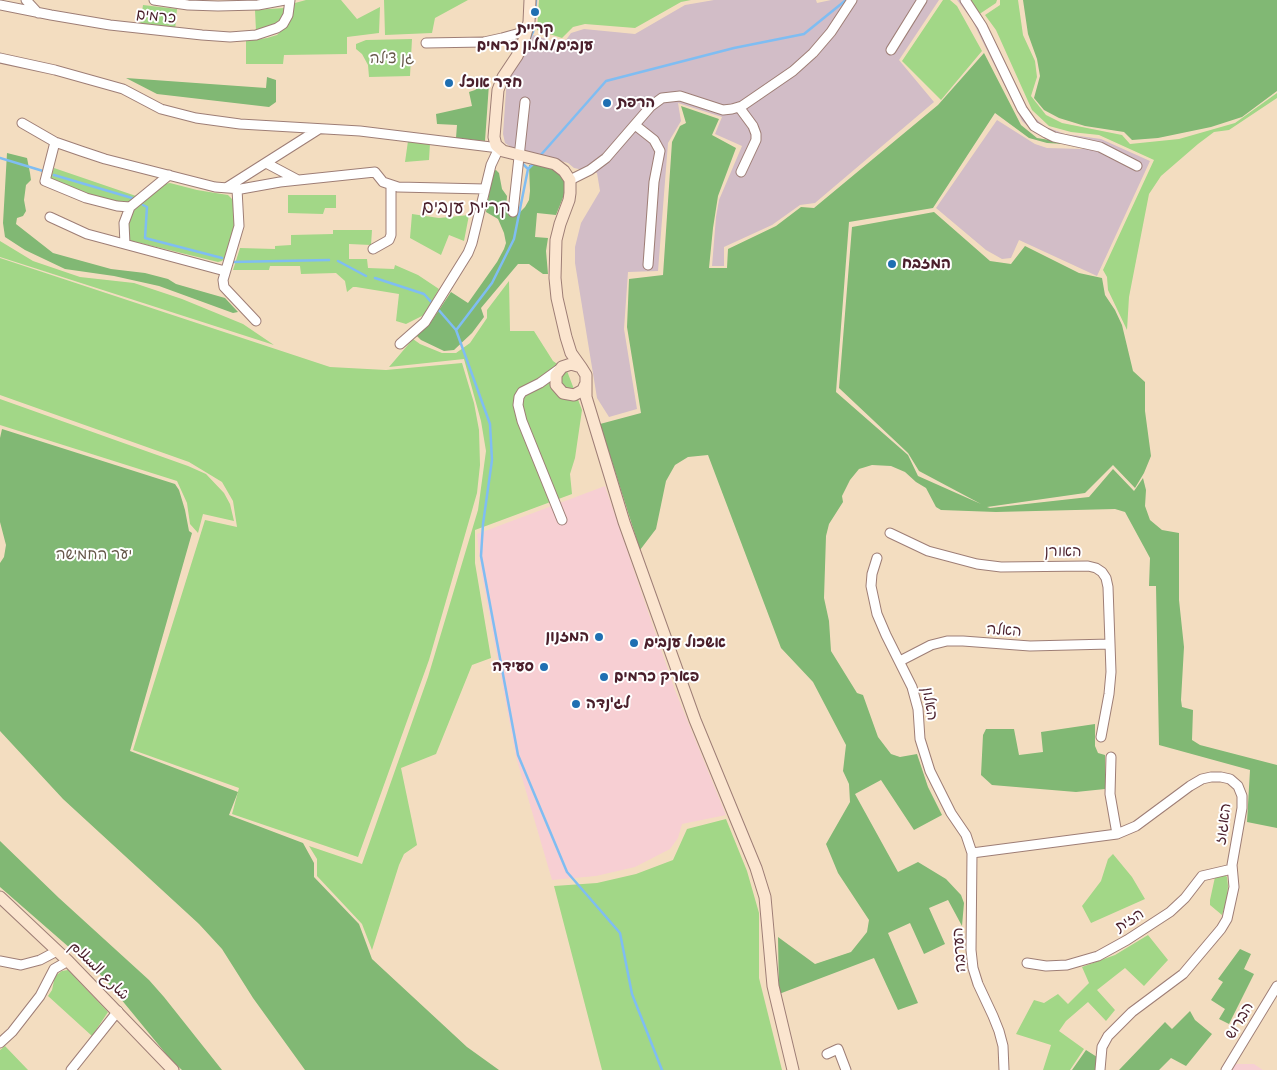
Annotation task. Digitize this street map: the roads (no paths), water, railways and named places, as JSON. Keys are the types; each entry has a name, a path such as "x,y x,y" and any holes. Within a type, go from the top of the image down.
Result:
{"main road":[{"path":"530,0 527,31 520,49 503,77 498,90 493,133 494,142 499,148 508,153 555,164 564,171 570,180 570,193 560,224 555,259 557,298 566,337 571,353 586,375 586,397 594,426 624,522 672,660 694,720 762,883 766,905 773,986 793,1070"},
{"path":"566,337 566,352 555,380 564,392 584,409 594,426"},
{"path":"560,368 571,364 581,367"},
{"path":"564,392 579,393 586,385"},
{"name":"شارع السلام","path":"0,897 68,960 174,1070"}],"street":[{"path":"26,0 38,13"},
{"path":"154,0 188,5 218,6 258,5 285,0"},
{"name":"כרמים","path":"0,5 38,13 151,30 202,36 239,37 264,33 280,26 288,15 290,0"},
{"path":"570,180 587,172 603,160 654,103 671,96 685,97 720,109 739,107 809,57 828,37 852,0"},
{"path":"891,50 922,0"},
{"path":"965,0 982,26 1022,109 1034,126 1054,137 1100,147 1137,166"},
{"path":"426,43 484,42 527,31"},
{"path":"0,58 55,70 117,87 161,109 196,118 240,124 360,131 499,148 493,159 468,253 425,322 400,344"},
{"path":"513,212 525,102"},
{"path":"739,107 753,126 756,134 756,140 741,172"},
{"path":"22,123 55,142 105,159 215,187 237,189 375,172 383,182 391,186 485,189"},
{"path":"635,125 654,140 660,151 654,182 648,265"},
{"path":"225,188 320,129"},
{"path":"55,142 45,181 86,198 117,206 130,207"},
{"path":"266,162 298,180"},
{"path":"125,244 124,223 130,207 169,176"},
{"path":"373,249 389,240 391,235 391,186"},
{"path":"237,189 240,226 225,270 224,287 256,321"},
{"path":"50,217 86,234 225,270"},
{"path":"560,368 522,392 519,397 519,412 562,520"},
{"path":"536,384 546,385 564,392"},
{"name":"האורן","path":"890,533 928,552 977,564 1001,567 1088,566 1096,568 1105,574 1108,582 1111,679 1101,737"},
{"name":"האלון","path":"877,558 872,580 874,603 883,630 910,682 916,698 920,739 930,771 951,813 966,835 972,853"},
{"name":"האלה","path":"900,662 931,645 947,641 1030,646 1110,644"},
{"path":"1111,757 1110,794 1117,834"},
{"name":"האגוז","path":"972,853 1117,834 1136,826 1198,781 1211,777 1226,778 1238,786 1242,800 1232,869 1234,887 1230,908 1223,927 1180,977 1132,1012 1108,1036 1102,1047 1100,1070"},
{"name":"הערבה","path":"972,853 972,963 978,984 994,1016 999,1031 1003,1046 1004,1070"},
{"name":"הזית","path":"1027,963 1059,966 1082,962 1098,956 1128,940 1170,912 1185,898 1202,876 1232,869"},
{"path":"0,962 21,964 40,960 57,951"},
{"path":"0,1043 12,1032 40,996 54,969 68,960"},
{"name":"הברוש","path":"1226,1070 1277,986"},
{"path":"74,1069 118,1011"},
{"path":"827,1054 838,1049 846,1070"}],"waterway":[{"path":"535,18 536,0"},
{"path":"539,157 606,81 734,48 804,34 846,0"},
{"path":"530,38 534,24"},
{"path":"505,87 510,76"},
{"path":"0,158 43,171"},
{"path":"457,329 492,283 514,239 528,169 521,162"},
{"path":"528,169 534,163"},
{"path":"54,175 132,198"},
{"path":"143,205 147,207 145,238 222,258"},
{"path":"232,262 329,260"},
{"path":"338,261 366,276"},
{"path":"375,278 424,294 433,304"},
{"path":"437,308 456,330 490,424 492,460 483,524 481,556 518,755 567,872 620,933 632,994 662,1070"}],"place":[{"name":"קריית ענבים/מלון כרמים","path":"535,12"},
{"name":"חדר אוכל","path":"449,83"},
{"name":"הרפת","path":"607,103"},
{"name":"המזבח","path":"892,264"},
{"name":"המזנון","path":"599,637"},
{"name":"אשכול ענבים","path":"634,643"},
{"name":"סעידה","path":"544,667"},
{"name":"פארק כרמים","path":"604,677"},
{"name":"לג'נדה","path":"576,704"}],"district":[{"name":"קריית ענבים","path":"466,208"}],"park label":[{"name":"גן צילה","path":"392,59"},
{"name":"יער החמישה","path":"94,555"}]}
